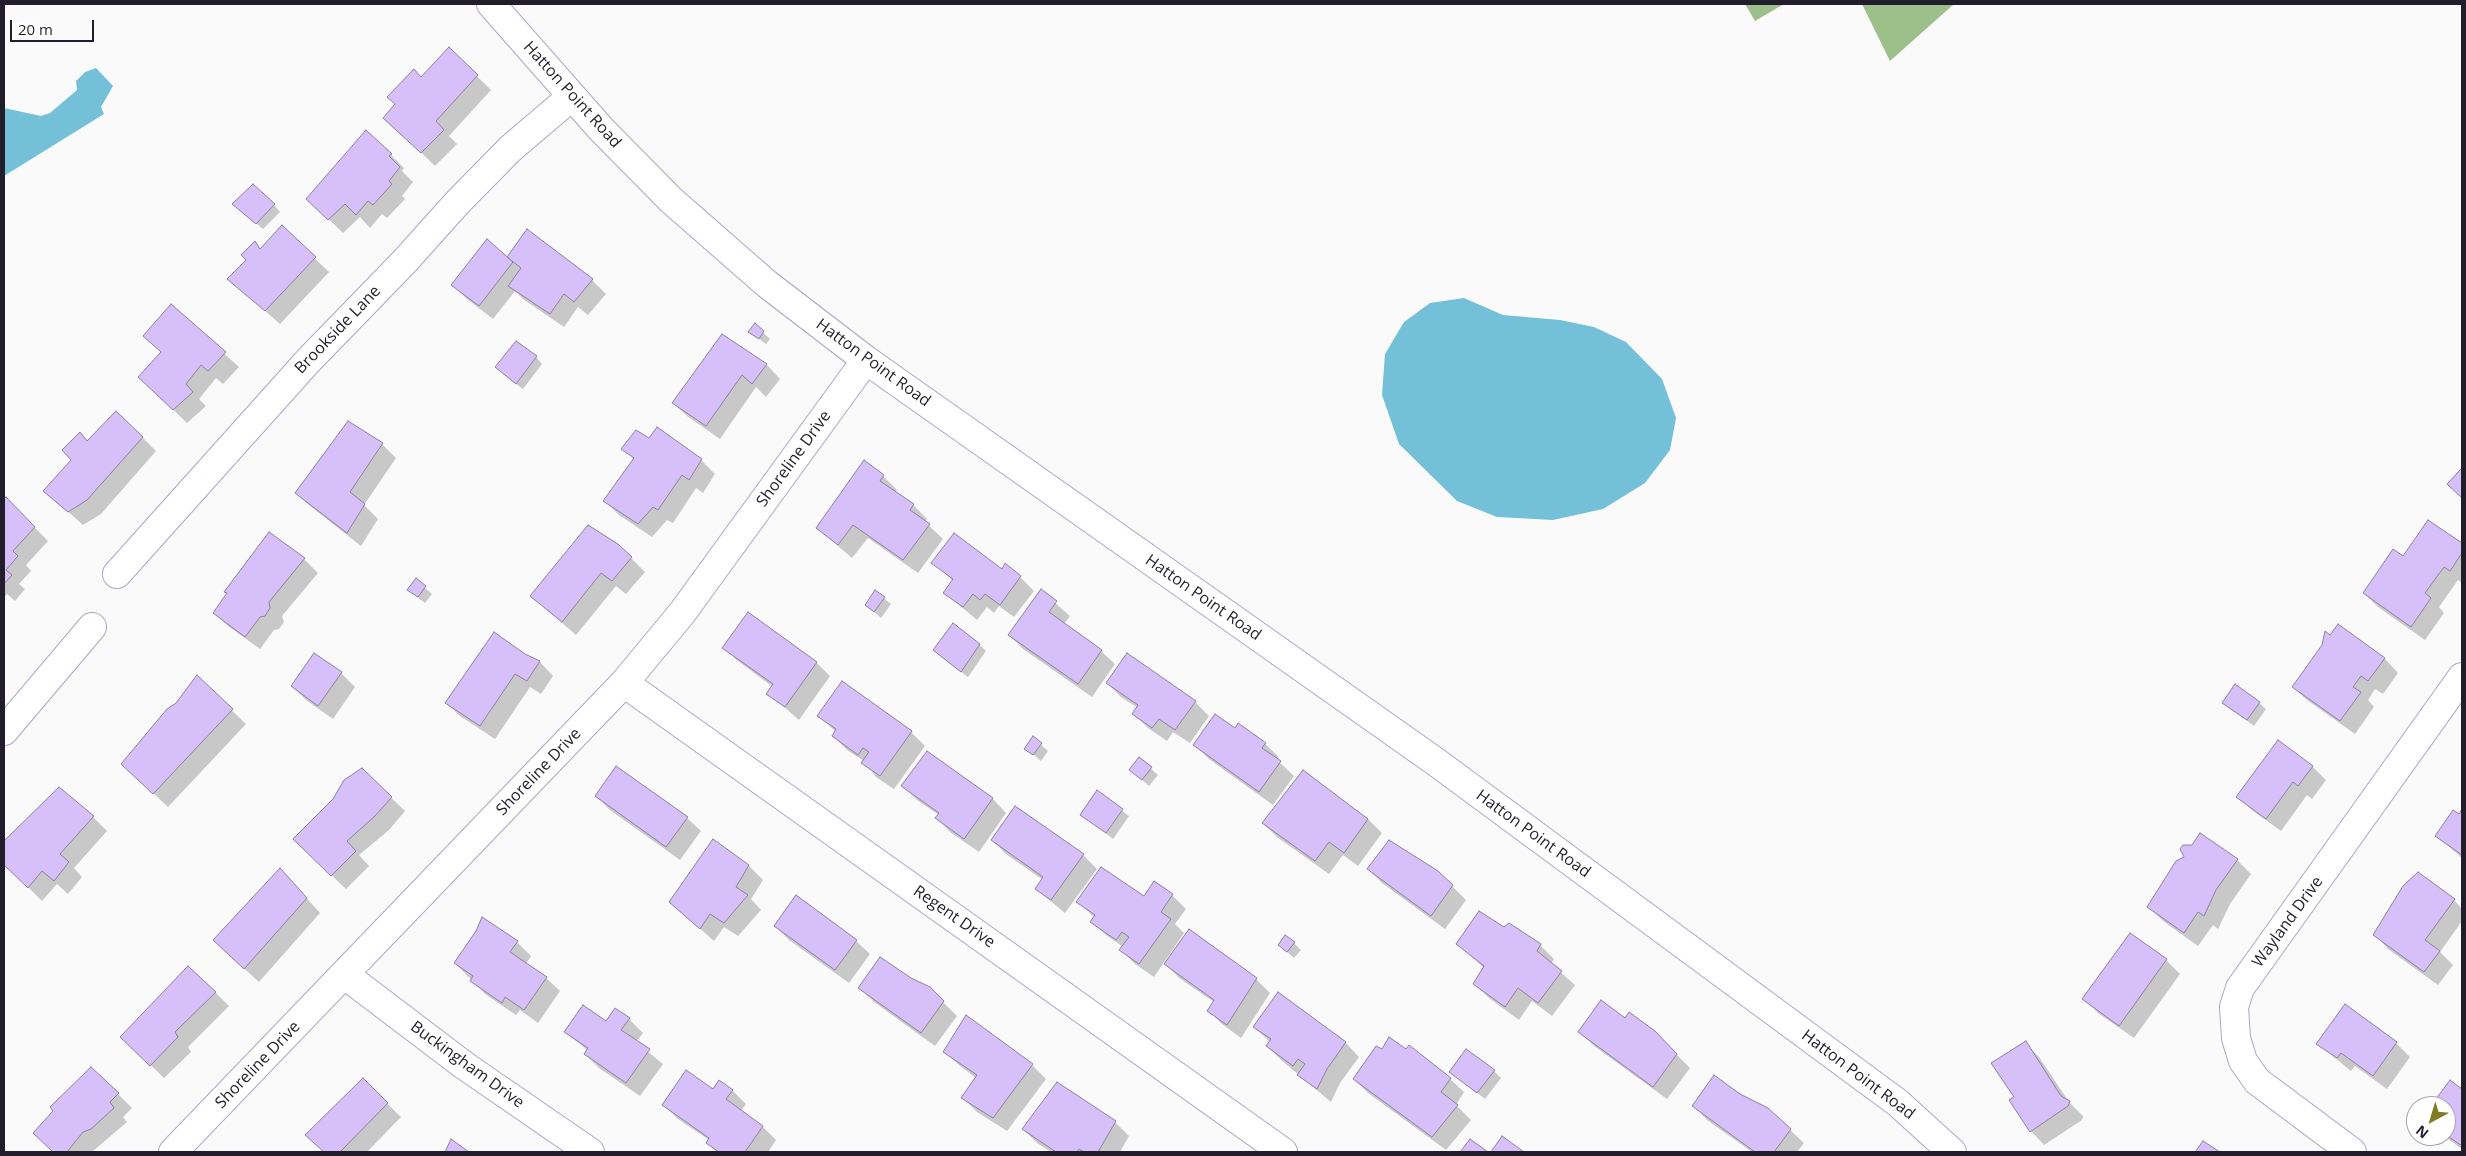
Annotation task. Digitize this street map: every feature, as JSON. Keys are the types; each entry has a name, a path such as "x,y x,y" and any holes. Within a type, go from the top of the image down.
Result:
{"street":[{"name":"Hatton Point Road","path":"491,4 572,97 671,200 767,284 866,360 1436,762 1898,1103 1952,1152"},
{"name":"Brookside Lane","path":"116,574 308,361 457,203 510,149 572,97"},
{"name":"Shoreline Drive","path":"173,1152 624,683 682,613 866,360"},
{"path":"8,726 92,626"},
{"name":"Wayland Drive","path":"2352,1152 2256,1081 2243,1061 2236,1038 2234,1007 2240,988 2462,677"},
{"name":"Regent Drive","path":"624,683 1283,1152"},
{"name":"Buckingham Drive","path":"345,975 465,1066 590,1152"}],"green space":[{"path":"1745,4 1784,4 1755,21"},
{"path":"1862,4 1954,4 1890,61"}],"water":[{"path":"96,68 113,86 101,107 104,114 4,176 4,108 41,116 50,113 77,90 76,81 85,72"},
{"path":"1464,298 1503,315 1560,320 1594,327 1626,342 1662,379 1676,418 1670,450 1645,483 1603,509 1553,520 1497,517 1457,501 1399,444 1382,395 1385,354 1404,322 1430,303"}],"building":[{"path":"449,47 478,75 436,121 444,130 421,153 383,118 395,104 387,97 414,69 421,77"},
{"path":"366,130 392,154 389,156 400,167 389,181 392,184 373,205 368,201 356,215 345,204 328,220 306,199"},
{"path":"253,184 275,204 256,224 232,204"},
{"path":"282,225 316,257 265,311 227,279 246,260 241,255 255,241 260,249"},
{"path":"527,229 593,279 574,302 564,294 550,314 508,286 521,268 507,257"},
{"path":"487,239 513,262 479,306 451,285"},
{"path":"171,304 226,352 208,371 201,365 186,384 193,392 173,410 138,377 161,352 143,336"},
{"path":"755,323 764,331 759,339 748,332"},
{"path":"722,334 767,364 752,384 742,375 706,426 672,403"},
{"path":"516,341 537,356 516,384 495,367"},
{"path":"116,411 143,437 87,500 68,512 43,491 71,460 62,450 80,432 87,441"},
{"path":"348,421 383,443 350,492 365,504 347,533 295,493"},
{"path":"657,427 702,459 689,480 682,475 658,510 653,507 638,524 603,501 634,458 621,449 636,430 649,438"},
{"path":"864,460 884,475 880,481 914,504 910,510 930,524 903,560 853,525 838,545 816,528"},
{"path":"2462,468 2462,498 2447,484"},
{"path":"6,497 35,527 13,551 18,556 6,570 12,575 4,584 4,499"},
{"path":"2428,520 2462,543 2462,553 2450,571 2444,567 2425,593 2431,598 2411,627 2363,593 2393,549 2403,556"},
{"path":"588,525 618,544 632,557 612,581 601,573 562,622 530,596"},
{"path":"269,532 305,558 269,602 270,608 265,616 260,617 245,637 213,613 227,593 224,592"},
{"path":"954,533 1002,569 1005,563 1021,576 1000,605 985,594 980,600 973,594 963,607 943,593 953,579 931,563"},
{"path":"416,578 426,586 418,597 407,590"},
{"path":"1041,589 1057,601 1049,612 1102,650 1078,684 1008,635"},
{"path":"875,590 885,597 874,612 865,605"},
{"path":"748,612 817,662 785,707 766,694 773,684 722,648"},
{"path":"953,623 980,644 961,672 933,650"},
{"path":"2338,624 2385,658 2368,681 2361,676 2353,687 2361,692 2340,721 2292,687 2322,645 2325,631 2330,635"},
{"path":"494,632 525,654 540,661 527,681 515,674 480,726 445,703"},
{"path":"314,653 342,672 318,706 291,686"},
{"path":"1127,653 1196,701 1175,730 1159,719 1152,728 1132,714 1138,705 1106,683"},
{"path":"197,675 233,709 153,794 121,764 167,709 176,703"},
{"path":"842,681 912,731 880,776 861,763 869,752 863,748 858,755 832,736 836,729 817,716"},
{"path":"2235,684 2260,702 2247,720 2222,703"},
{"path":"1215,714 1235,728 1238,723 1266,743 1262,748 1281,761 1259,792 1193,745"},
{"path":"1033,736 1042,743 1033,755 1024,749"},
{"path":"2278,740 2313,766 2298,786 2293,782 2266,819 2236,797"},
{"path":"927,751 993,798 964,839 935,818 939,813 901,786"},
{"path":"1139,757 1152,767 1142,780 1129,770"},
{"path":"616,766 688,817 666,847 595,796"},
{"path":"362,768 392,797 375,816 347,841 356,851 331,876 293,839 333,799 344,780"},
{"path":"1303,770 1368,819 1344,853 1329,842 1315,861 1262,823"},
{"path":"59,787 94,816 60,854 69,862 54,881 42,871 28,888 4,865 4,841"},
{"path":"1097,790 1123,809 1106,833 1080,815"},
{"path":"1015,806 1084,854 1051,900 1035,889 1043,877 991,840"},
{"path":"2462,809 2462,855 2435,836 2453,810 2459,814"},
{"path":"2200,833 2238,859 2216,890 2204,916 2198,912 2184,933 2147,907 2176,861 2184,857 2180,849 2183,845 2192,845"},
{"path":"713,839 749,865 736,887 748,895 724,923 710,914 700,929 669,902"},
{"path":"1389,840 1438,871 1453,885 1431,916 1367,869"},
{"path":"1101,867 1144,896 1154,881 1173,894 1161,912 1171,919 1139,964 1119,950 1129,937 1122,932 1116,940 1090,922 1095,915 1076,902"},
{"path":"280,868 307,898 244,969 213,940"},
{"path":"2418,872 2455,899 2425,940 2440,951 2424,972 2373,935 2403,886"},
{"path":"796,895 857,940 835,970 774,926"},
{"path":"1479,911 1504,927 1509,923 1541,944 1537,951 1562,971 1538,1003 1518,988 1505,1007 1473,984 1484,966 1456,944"},
{"path":"482,917 518,941 510,952 547,977 524,1010 505,997 502,1003 470,981 473,976 454,963 476,931"},
{"path":"1189,929 1257,978 1227,1025 1207,1011 1214,1000 1164,964"},
{"path":"2130,933 2167,959 2119,1026 2082,999"},
{"path":"1285,935 1295,942 1287,952 1278,945"},
{"path":"880,957 911,978 930,987 944,1001 921,1033 858,988"},
{"path":"188,966 216,992 175,1032 178,1037 150,1066 120,1037"},
{"path":"1278,992 1346,1042 1327,1069 1317,1089 1297,1075 1305,1064 1298,1059 1293,1066 1266,1046 1271,1039 1253,1027"},
{"path":"1601,1000 1625,1018 1629,1012 1655,1031 1677,1054 1653,1087 1578,1032"},
{"path":"2345,1004 2397,1042 2373,1076 2341,1053 2337,1058 2316,1044"},
{"path":"583,1005 606,1021 615,1008 630,1018 621,1030 650,1049 626,1083 584,1054 588,1048 564,1032"},
{"path":"966,1015 1033,1064 993,1118 961,1098 977,1075 943,1052"},
{"path":"1389,1037 1406,1049 1409,1045 1451,1078 1441,1092 1458,1105 1432,1137 1353,1079 1376,1046 1382,1049"},
{"path":"2026,1041 2061,1096 2070,1101 2068,1106 2030,1132 2009,1100 2014,1097 1991,1063"},
{"path":"1466,1049 1495,1070 1477,1093 1449,1072"},
{"path":"91,1067 119,1093 110,1102 114,1108 91,1129 83,1132 67,1152 53,1152 33,1133 53,1111 50,1107"},
{"path":"686,1070 713,1089 719,1080 733,1090 726,1099 763,1126 745,1152 719,1152 706,1143 709,1138 662,1105"},
{"path":"1714,1075 1740,1094 1768,1108 1791,1129 1774,1152 1755,1152 1692,1106"},
{"path":"363,1078 388,1103 340,1152 324,1152 305,1135"},
{"path":"2450,1080 2462,1089 2462,1146 2456,1142 2456,1096 2438,1096"},
{"path":"1057,1082 1116,1121 1098,1152 1084,1152 1079,1149 1077,1152 1056,1152 1022,1129"},
{"path":"1502,1136 1524,1152 1491,1152"},
{"path":"451,1139 469,1152 445,1152"},
{"path":"1470,1139 1488,1152 1460,1152"},
{"path":"2203,1141 2220,1152 2195,1152"}]}
